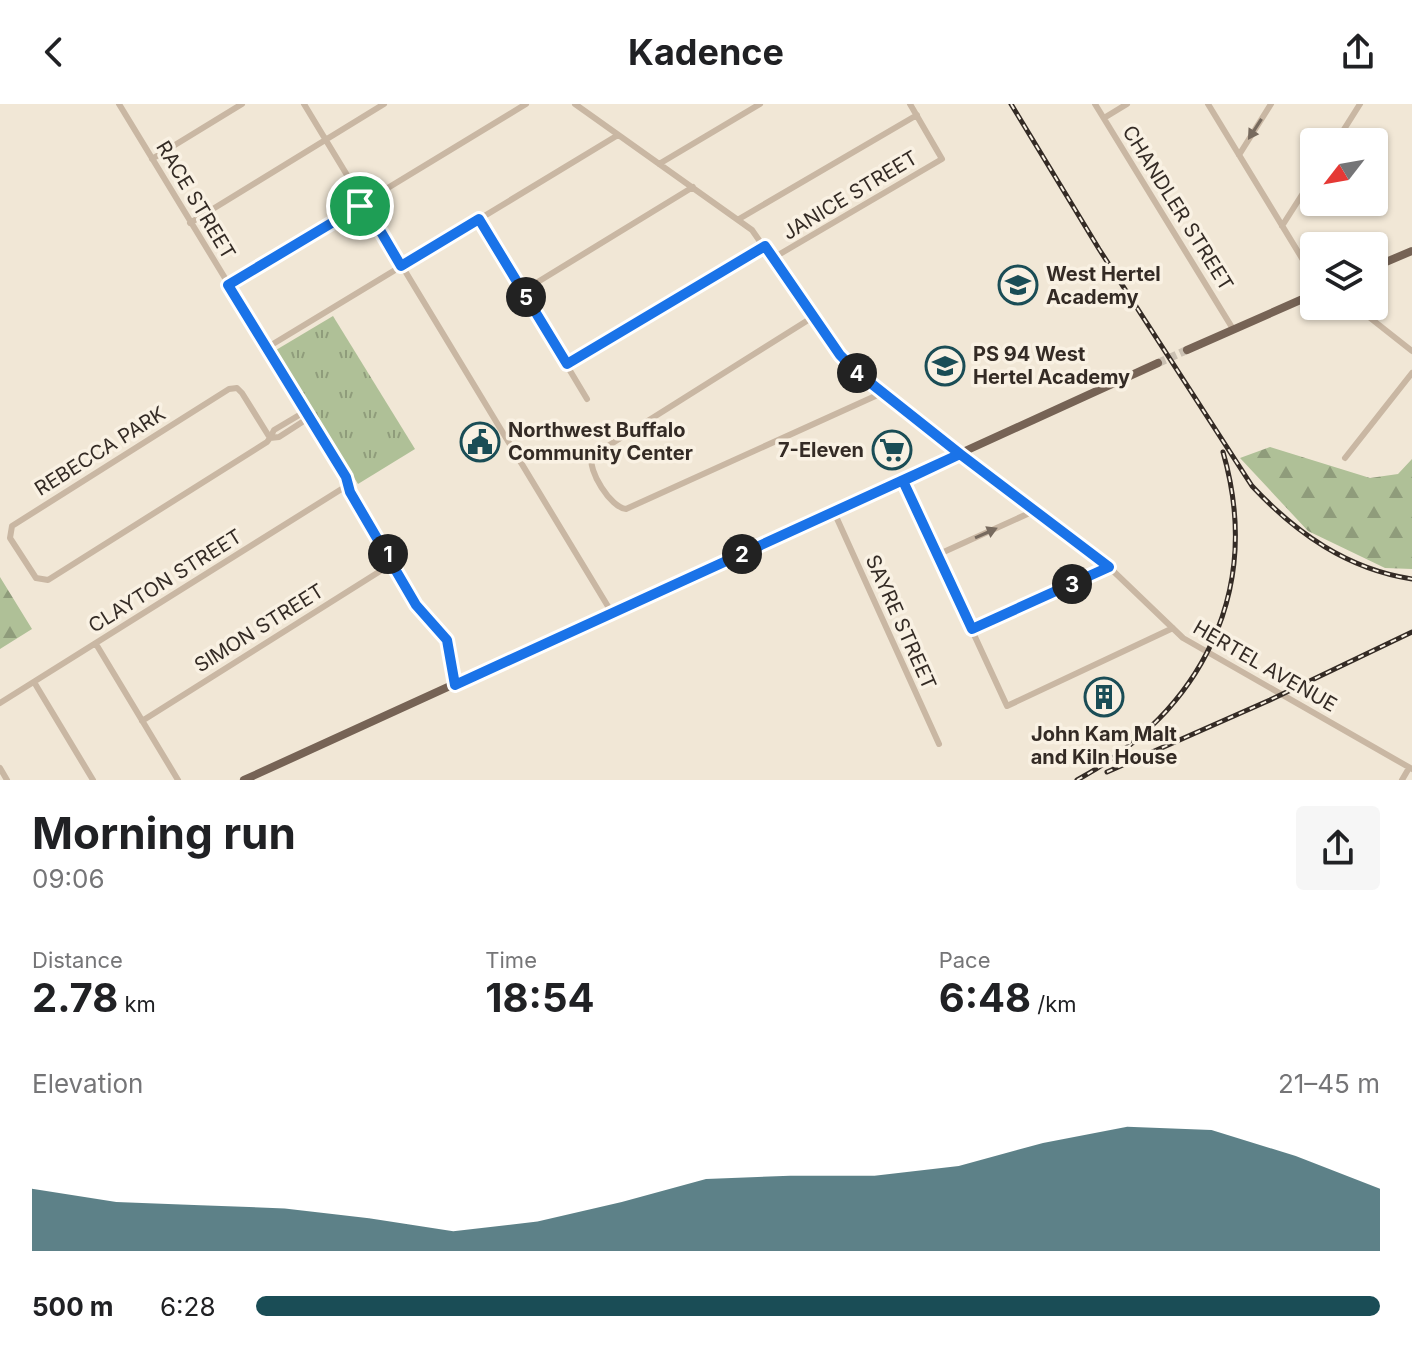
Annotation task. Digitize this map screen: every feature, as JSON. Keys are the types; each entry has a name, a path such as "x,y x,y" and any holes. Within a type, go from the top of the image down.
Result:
{"main road":[{"path":"1388,262 1410,253"},
{"path":"1187,350 1300,300"},
{"path":"244,780 1158,363"}],"street":[{"name":"RACE STREET","path":"119,104 346,477 416,605 447,640 455,685"},
{"path":"152,159 242,104"},
{"path":"304,104 612,613"},
{"path":"190,223 384,104"},
{"path":"228,285 526,104"},
{"name":"HERTEL AVENUE","path":"575,104 752,230 840,355 882,393 1109,567 1173,628 1203,651 1410,768"},
{"path":"659,164 760,104"},
{"path":"739,219 917,115 910,104"},
{"name":"CHANDLER STREET","path":"1095,104 1233,329"},
{"path":"1104,118 1127,104"},
{"path":"1208,104 1300,255"},
{"path":"1239,155 1271,104"},
{"path":"1345,128 1360,104"},
{"name":"JANICE STREET","path":"773,258 942,159 917,115"},
{"path":"268,347 618,135"},
{"path":"523,291 693,187"},
{"path":"1282,226 1300,198"},
{"path":"479,219 587,399"},
{"path":"567,364 765,246"},
{"path":"813,317 594,454 590,459 591,468 613,504 626,509 882,393"},
{"path":"1373,320 1412,351"},
{"path":"1345,458 1412,373"},
{"name":"REBECCA PARK","path":"270,438 242,393 237,388 229,389 14,524 10,538 36,578 48,580 270,438 274,430 308,414"},
{"path":"903,481 1007,706 1173,628"},
{"name":"CLAYTON STREET","path":"0,703 348,485"},
{"path":"937,555 1034,511"},
{"name":"SAYRE STREET","path":"834,512 939,744"},
{"name":"SIMON STREET","path":"142,721 393,563"},
{"path":"972,629 1109,567"},
{"path":"96,644 178,780"},
{"path":"34,682 93,780"},
{"path":"0,768 7,780"},
{"path":"1402,780 1410,768"}],"green space":[{"path":"333,316 415,449 358,484 276,350"},
{"path":"1270,447 1370,478 1398,474 1412,459 1412,569 1385,568 1308,531 1240,458"},
{"path":"0,577 32,629 0,649"}],"tunnel":[{"path":"1158,363 1187,350"}],"railway":[{"path":"1011,104 1099,249 1252,486 1286,519 1344,558 1412,579"},
{"path":"1077,780 1121,752 1158,720 1189,683 1212,643 1227,599 1235,552 1233,503 1223,452"},
{"path":"1107,772 1270,700 1412,632"}],"place":[{"name":"West Hertel Academy","path":"1018,285"},
{"name":"PS 94 West Hertel Academy","path":"945,366"},
{"name":"Northwest Buffalo Community Center","path":"480,442"},
{"name":"7-Eleven","path":"892,450"},
{"name":"John Kam Malt and Kiln House","path":"1104,697"}],"route":[{"path":"360,206 228,285 346,477 350,492 416,605 447,640 455,685 960,454 1109,567 972,629 903,481 960,454 858,373 840,355 765,246 567,364 479,219 401,266 364,203 360,206"}]}
